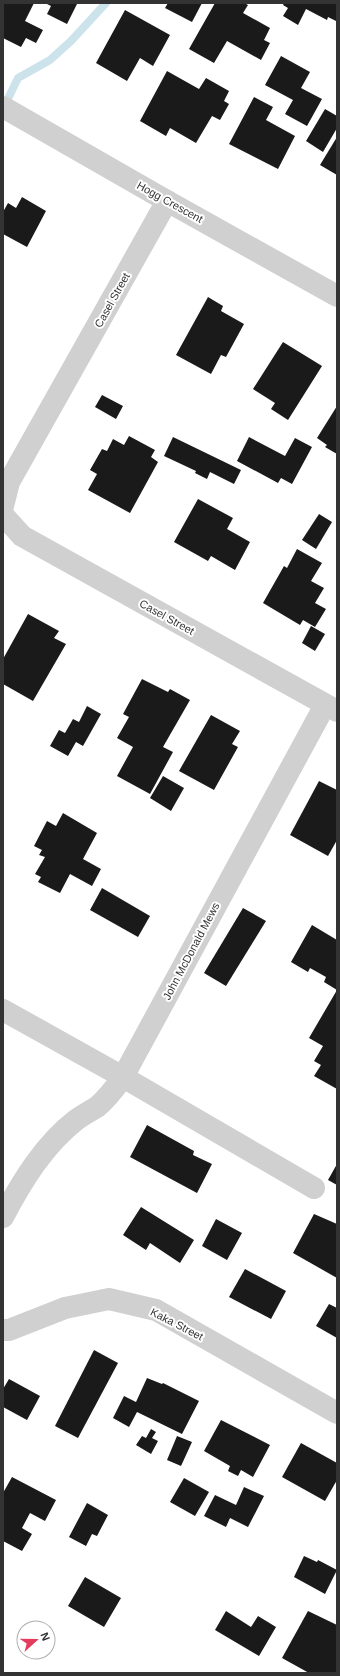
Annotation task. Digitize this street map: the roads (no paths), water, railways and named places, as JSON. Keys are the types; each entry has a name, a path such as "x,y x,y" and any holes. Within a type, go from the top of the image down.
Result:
{"street":[{"name":"Hogg Crescent","path":"11,111 337,296"},
{"name":"Casel Street","path":"3,506 9,482 168,201"},
{"name":"Casel Street","path":"3,515 22,536 331,708"},
{"name":"John McDonald Mews","path":"3,1216 22,1180 46,1149 76,1120 97,1106 112,1093 123,1077 331,708"},
{"path":"3,1010 123,1077 314,1188"},
{"name":"Kaka Street","path":"3,1330 9,1330 65,1308 109,1299 156,1310 337,1413"}],"waterway":[{"path":"4,107 18,78 50,60 71,41 106,3"}]}
